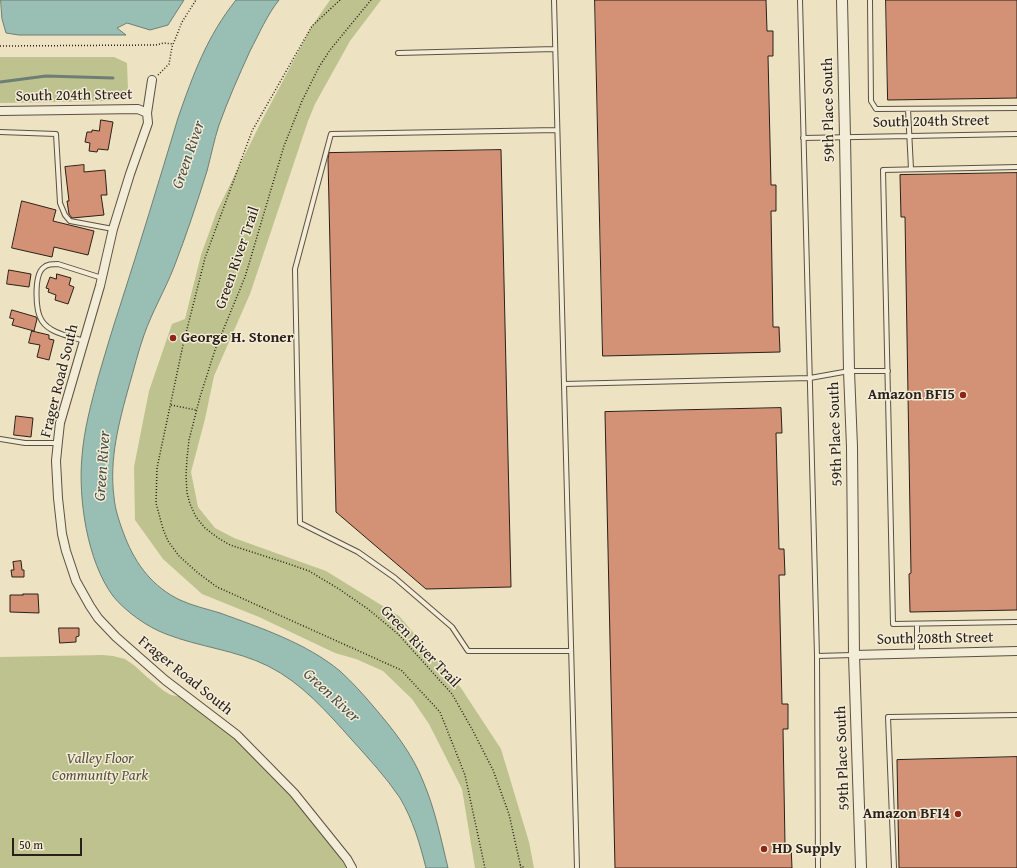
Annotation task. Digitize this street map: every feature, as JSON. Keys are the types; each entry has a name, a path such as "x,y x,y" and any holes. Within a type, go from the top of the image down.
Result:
{"street":[{"name":"59th Place South","path":"842,0 849,371 852,447 854,655 862,868"},
{"name":"Frager Road South","path":"152,80 147,113 148,123 113,229 102,278 60,423 56,461 58,498 62,534 66,551 76,580 90,606 107,628 160,675 237,735 294,793 347,859 352,868"},
{"name":"South 204th Street","path":"0,111 138,109 147,113"},
{"name":"South 208th Street","path":"854,655 1017,651"}],"lane":[{"path":"554,0 577,868"},
{"path":"800,0 817,656 818,868"},
{"path":"870,0 871,101 876,109 1017,108"},
{"path":"398,53 555,48"},
{"path":"908,109 911,169"},
{"path":"557,130 331,134 295,269 300,523 358,552 395,578 452,627 468,651 571,651"},
{"path":"0,132 56,134 60,203 65,215 70,221 113,229"},
{"name":"South 204th Street","path":"803,138 1017,134"},
{"path":"1017,167 883,170 893,624 1017,622"},
{"path":"84,341 57,332 42,322 38,314 37,304 39,273 44,267 50,264 58,264 102,278"},
{"path":"564,384 810,378 849,371 888,371"},
{"path":"0,439 26,443 57,443"},
{"path":"916,624 917,653"},
{"path":"817,656 854,655"},
{"path":"894,868 888,717 1017,715"}],"path":[{"path":"152,80 169,64 173,44 182,22 196,0"},
{"path":"340,0 312,26 252,131 205,258 183,344 157,468 156,503 163,529 168,540 179,556 198,574 216,587 401,670 440,712 465,775 485,868"},
{"name":"Green River Trail","path":"371,0 330,50 319,66 302,101 284,146 247,270 215,350 196,410 187,458 187,493 196,517 205,528 218,538 230,545 308,571 339,589 368,609 398,634 452,694 472,728 493,770 509,814 521,868"},
{"path":"0,46 173,44"},
{"path":"170,405 196,410"},
{"path":"520,865 525,868"}],"green space":[{"path":"330,0 381,0 350,41 315,104 250,294 214,376 205,419 191,472 198,507 215,528 234,538 326,571 399,616 461,688 501,749 529,842 534,868 475,868 462,789 429,724 412,699 383,671 356,659 335,653 259,617 202,594 163,559 135,520 134,467 149,391 172,324 185,319 201,255 217,211 260,124 312,26"},
{"path":"0,57 114,57 127,63 128,90 123,98 109,101 0,103"},
{"name":"Valley Floor Community Park","path":"103,655 125,659 164,691 171,695 183,697 231,735 258,759 310,816 347,868 0,868 0,657"}],"water":[{"path":"1,0 184,0 168,25 150,30 127,23 117,28 126,35 19,35 6,33 2,19"},
{"name":"Green River","path":"236,0 279,0 267,18 250,51 226,106 217,131 207,171 183,243 142,341 125,400 116,441 113,483 117,512 125,537 134,557 146,574 170,595 195,606 251,624 298,644 327,661 340,671 357,688 394,732 413,761 427,792 434,813 448,868 426,868 416,832 400,798 371,761 313,699 292,681 268,666 243,656 166,634 137,618 113,596 104,582 86,529 83,510 81,473 82,456 84,436 95,388 178,118 195,71 217,28"}],"building":[{"path":"595,0 766,0 767,31 773,31 773,56 768,56 771,185 776,185 776,211 771,211 773,327 779,327 780,352 603,356"},
{"path":"886,0 1017,0 1017,98 888,100"},
{"path":"101,120 113,122 108,150 98,149 97,152 89,151 90,143 85,142 87,132 92,132 92,130 99,131"},
{"path":"501,150 511,587 426,589 336,512 329,153"},
{"path":"84,165 84,172 105,170 107,195 101,195 104,215 72,218 69,214 67,201 69,201 65,167"},
{"name":"Amazon BFI5","path":"1017,173 1017,610 910,612 909,574 911,573 905,217 901,217 900,175"},
{"path":"22,201 56,210 53,221 94,231 88,255 54,247 52,257 12,248"},
{"path":"9,270 31,274 29,287 7,284"},
{"path":"57,274 71,278 69,285 74,287 68,304 55,300 56,295 48,292 49,289 46,288 50,277 56,279"},
{"path":"12,310 36,317 37,319 34,331 12,325 14,319 10,318"},
{"path":"32,331 49,335 49,339 54,340 49,360 37,357 40,345 29,343"},
{"path":"781,408 782,433 776,433 779,549 784,549 785,575 779,575 782,704 788,704 788,729 783,729 785,845 791,845 792,868 615,868 605,412"},
{"path":"16,416 33,418 31,437 14,435"},
{"path":"21,561 22,570 24,570 24,577 12,577 11,570 14,570 13,562"},
{"path":"38,594 39,613 10,612 10,595"},
{"path":"59,628 79,628 79,636 76,637 76,642 60,643"},
{"name":"Amazon BFI4","path":"1017,757 1017,868 899,868 897,760"}],"waterway":[{"path":"0,82 46,76 113,78"}],"place":[{"name":"George H. Stoner","path":"173,338"},
{"name":"Amazon BFI5","path":"963,395"},
{"name":"Amazon BFI4","path":"958,814"},
{"name":"HD Supply","path":"764,849"}]}
